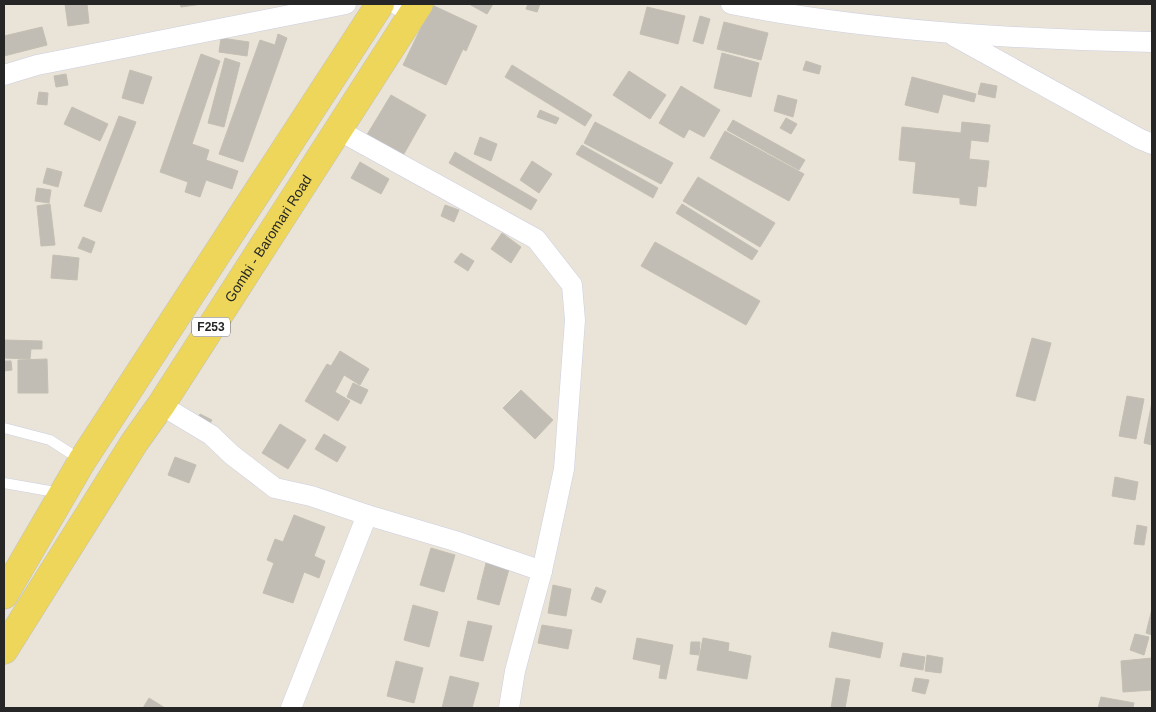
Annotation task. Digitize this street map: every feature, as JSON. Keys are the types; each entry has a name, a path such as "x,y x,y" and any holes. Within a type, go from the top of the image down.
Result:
{"main road":[{"name":"F253","path":"4,595 82,461 380,4"},
{"name":"Gombi - Baromari Road","path":"4,650 134,443 161,405 338,130 409,7"}],"street":[{"path":"4,74 46,63 346,4"},
{"path":"730,4 792,16 949,33 1152,42"},
{"path":"949,33 1152,144"},
{"path":"338,130 536,239 572,285 575,320 564,468 542,571 515,671 509,708"},
{"path":"161,405 210,435 232,455 275,488 311,496 455,541 542,571"},
{"path":"291,708 367,515"}],"lane":[{"path":"4,428 50,440 82,461"},
{"path":"4,483 64,494"}],"building":[{"path":"65,4 87,4 89,23 68,26"},
{"path":"180,4 202,4 181,7"},
{"path":"469,4 493,4 487,14"},
{"path":"528,4 540,4 537,12 526,9"},
{"path":"432,5 477,26 466,51 463,49 446,85 403,65"},
{"path":"647,7 685,16 678,44 640,34"},
{"path":"700,16 710,19 703,44 693,41"},
{"path":"724,22 768,33 761,60 717,49"},
{"path":"42,27 47,45 4,56 4,36"},
{"path":"278,34 287,38 243,162 219,154 260,40 275,45"},
{"path":"221,38 249,42 247,56 219,52"},
{"path":"722,53 759,63 751,97 714,88"},
{"path":"201,54 220,61 192,144 209,150 206,160 238,171 232,189 206,180 200,197 185,192 188,182 160,172"},
{"path":"225,58 240,63 224,127 208,123"},
{"path":"806,61 821,66 819,74 803,70"},
{"path":"512,65 592,115 585,126 505,77"},
{"path":"130,70 152,77 143,104 122,98"},
{"path":"629,71 666,95 650,119 613,95"},
{"path":"66,74 68,85 56,87 54,76"},
{"path":"912,77 976,94 974,102 943,94 938,113 905,105"},
{"path":"981,83 997,86 995,98 978,94"},
{"path":"681,86 720,110 704,137 689,129 684,138 659,123"},
{"path":"39,92 48,93 47,105 37,104"},
{"path":"391,95 426,115 401,159 365,138"},
{"path":"778,95 797,100 793,117 774,111"},
{"path":"72,107 108,124 100,141 64,124"},
{"path":"540,110 559,118 556,124 537,117"},
{"path":"119,116 136,122 101,212 84,206"},
{"path":"786,118 797,124 791,134 780,128"},
{"path":"733,120 805,160 799,170 727,130"},
{"path":"595,122 673,163 661,184 584,143"},
{"path":"962,122 990,125 988,142 971,140 969,159 989,161 986,187 978,186 976,206 960,204 960,198 913,193 916,162 899,160 902,127 961,133"},
{"path":"725,131 804,174 789,201 710,158"},
{"path":"480,137 497,144 491,161 474,154"},
{"path":"582,145 658,188 653,198 576,154"},
{"path":"455,152 537,200 531,210 449,163"},
{"path":"532,161 552,174 539,193 520,180"},
{"path":"360,162 389,179 381,194 351,178"},
{"path":"47,168 62,172 58,187 43,183"},
{"path":"698,177 775,223 760,247 683,201"},
{"path":"37,188 51,190 49,203 35,201"},
{"path":"50,204 55,245 41,246 37,206"},
{"path":"682,204 758,251 752,260 676,213"},
{"path":"445,205 459,210 454,222 441,216"},
{"path":"502,233 521,247 511,263 491,249"},
{"path":"83,237 95,242 91,253 78,248"},
{"path":"655,242 760,301 746,325 641,266"},
{"path":"461,253 474,261 468,271 454,262"},
{"path":"53,255 79,258 77,280 51,278"},
{"path":"1032,338 1051,343 1035,401 1016,396"},
{"path":"4,340 42,341 42,349 31,349 30,359 4,358"},
{"path":"340,351 369,369 360,385 344,375 335,392 350,401 338,421 305,401 327,364 331,366"},
{"path":"47,359 48,393 18,393 18,360"},
{"path":"4,361 11,361 12,370 4,371"},
{"path":"353,383 368,390 361,404 347,397"},
{"path":"521,390 553,420 535,439 503,408"},
{"path":"1127,396 1144,399 1136,439 1119,436"},
{"path":"1152,402 1152,445 1144,443"},
{"path":"200,414 212,420 206,430 194,424"},
{"path":"280,424 306,440 288,469 262,453"},
{"path":"324,434 346,447 337,462 315,449"},
{"path":"175,457 196,465 189,483 168,475"},
{"path":"1115,477 1138,482 1135,500 1112,496"},
{"path":"294,515 325,527 314,556 325,561 319,578 304,572 293,603 263,593 274,563 267,560 275,539 283,542"},
{"path":"1137,525 1147,527 1144,545 1134,544"},
{"path":"431,548 455,555 444,592 420,585"},
{"path":"486,563 509,569 499,605 477,599"},
{"path":"553,585 571,589 566,616 548,613"},
{"path":"596,587 606,591 601,603 591,599"},
{"path":"413,605 438,612 429,647 404,640"},
{"path":"1152,609 1152,635 1146,633"},
{"path":"468,621 492,626 483,661 460,656"},
{"path":"542,625 572,630 568,649 538,643"},
{"path":"832,632 883,643 880,658 829,647"},
{"path":"1135,634 1149,637 1144,655 1130,650"},
{"path":"637,638 673,645 666,679 659,678 661,665 633,659"},
{"path":"703,638 729,643 728,651 751,656 747,679 697,670"},
{"path":"691,642 700,642 699,655 690,654"},
{"path":"903,653 925,657 923,670 900,666"},
{"path":"927,655 943,658 941,673 925,671"},
{"path":"1152,658 1152,690 1123,692 1121,661"},
{"path":"396,661 423,668 414,703 387,696"},
{"path":"450,676 479,683 472,708 442,708"},
{"path":"836,678 850,680 845,708 831,708"},
{"path":"915,678 929,680 925,694 912,691"},
{"path":"1101,697 1134,703 1133,708 1098,708"},
{"path":"149,698 165,708 143,708"}]}
